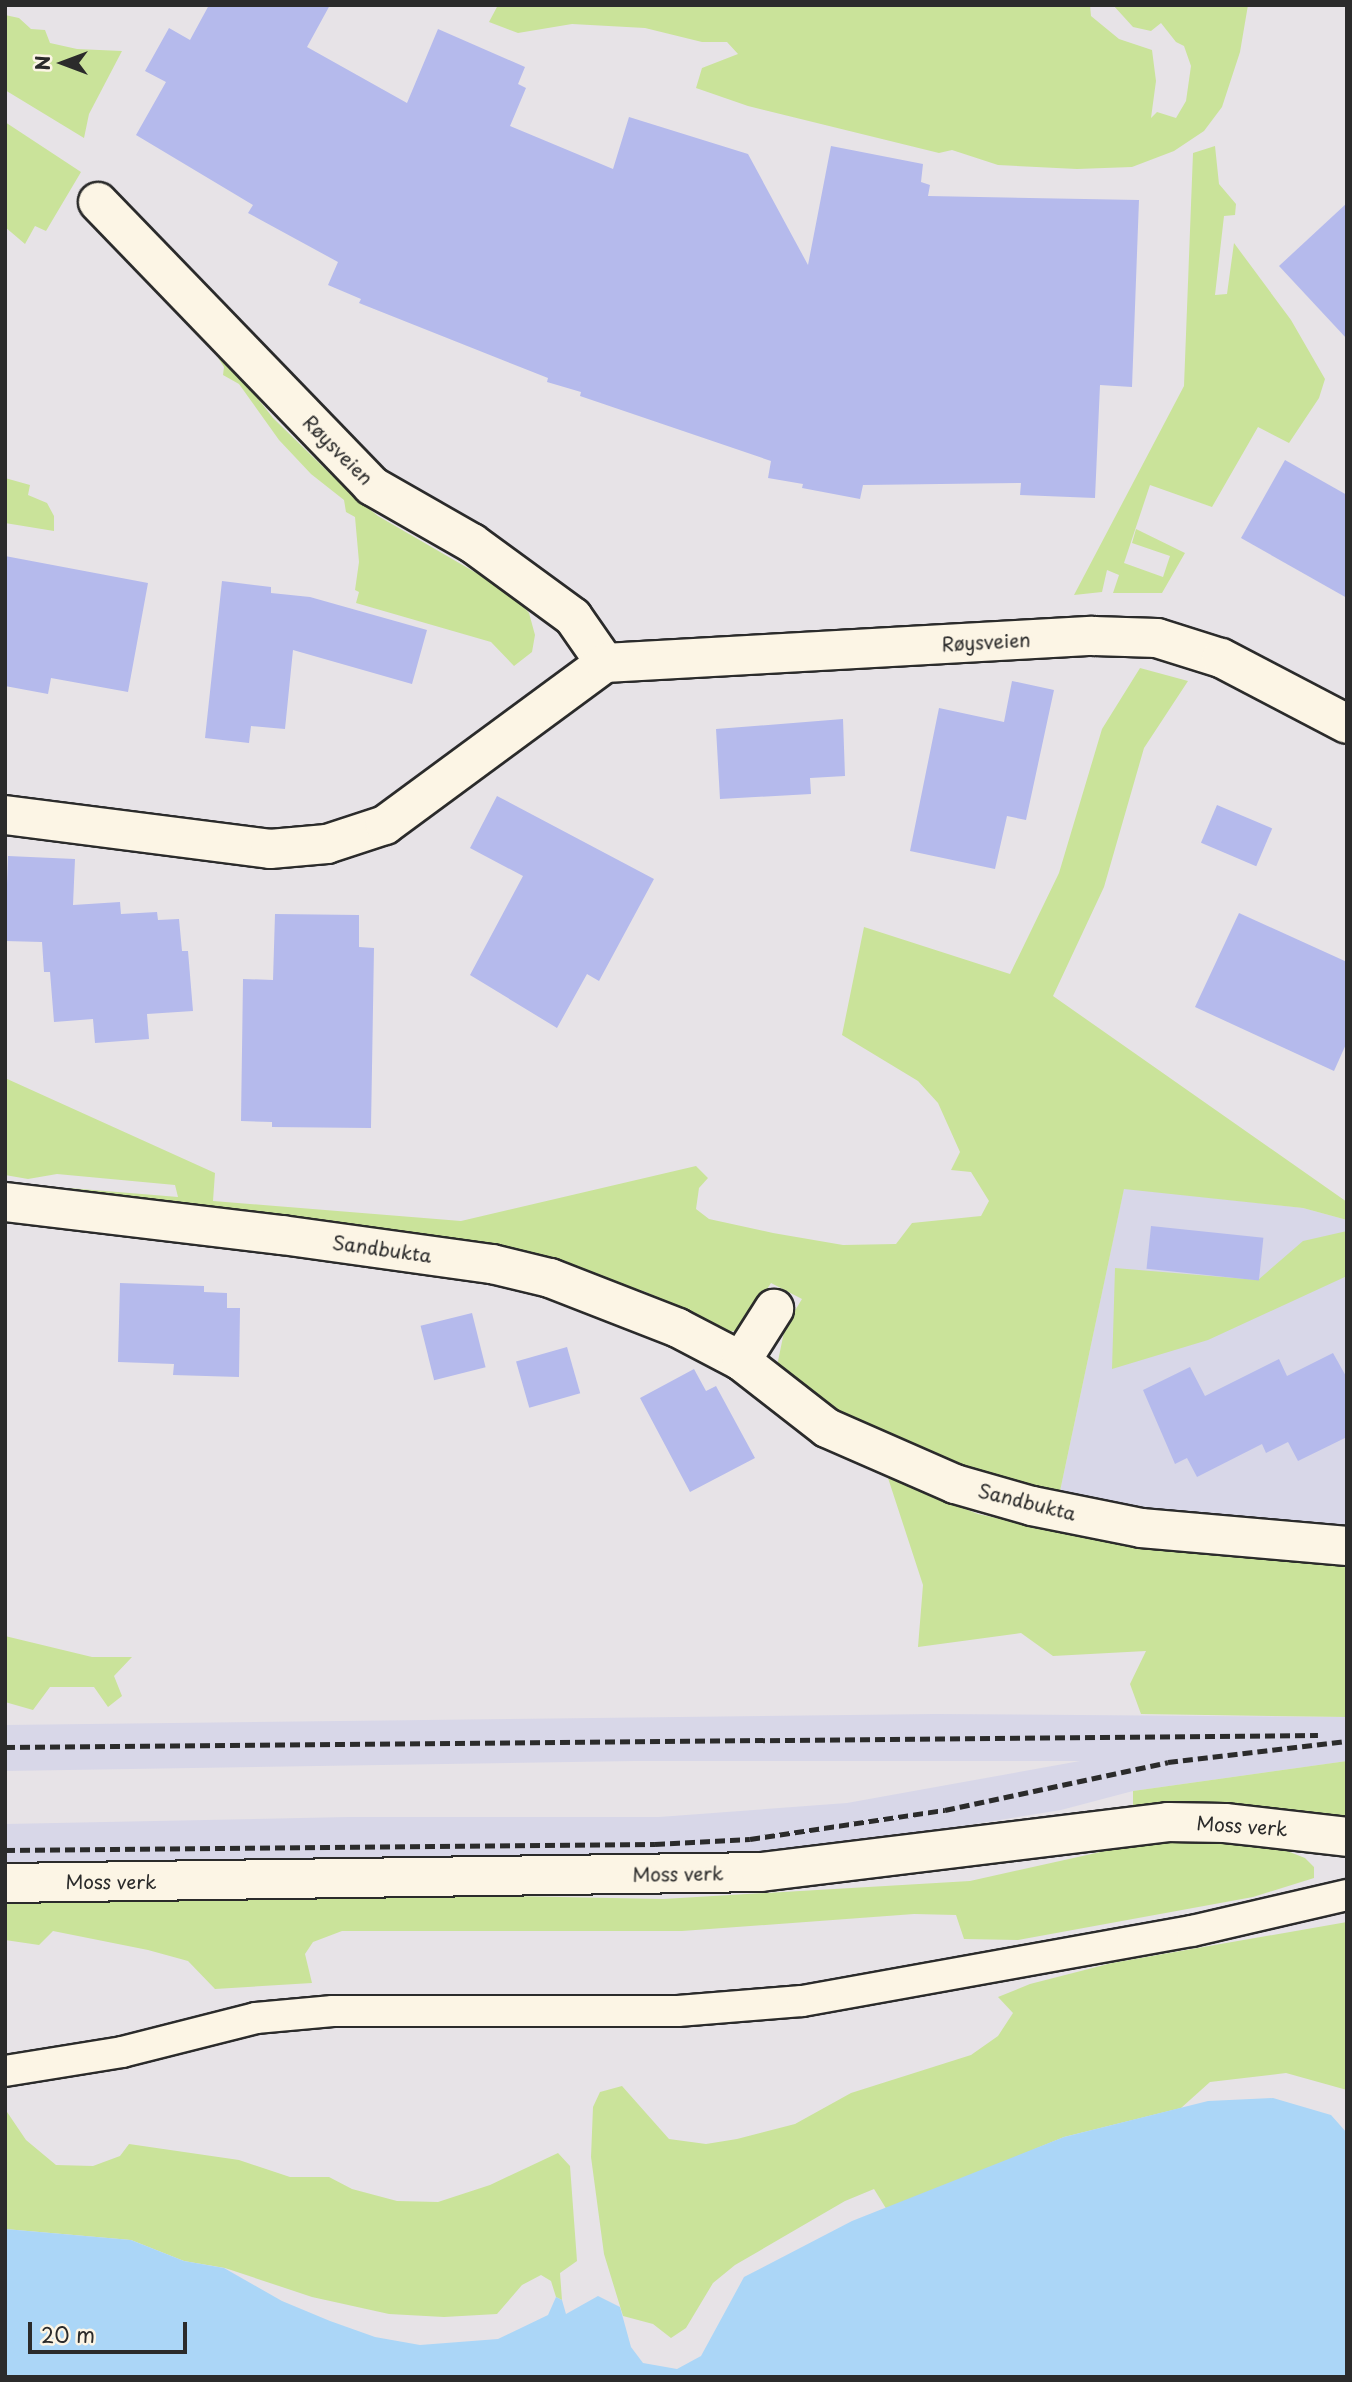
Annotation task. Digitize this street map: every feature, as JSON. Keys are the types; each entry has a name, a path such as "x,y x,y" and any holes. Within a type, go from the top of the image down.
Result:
{"street":[{"name":"Røysveien","path":"97,202 372,486 472,543 573,617 606,663 1092,636 1157,638 1221,658 1347,724"},
{"path":"5,815 270,849 327,844 385,825 606,663"},
{"name":"Sandbukta","path":"5,1202 492,1264 617,1301 741,1361 827,1428 955,1484 1032,1506 1141,1528 1347,1546"},
{"path":"741,1361 774,1309"},
{"name":"Moss verk","path":"5,1883 761,1872 1168,1822 1225,1823 1347,1838"}],"lane":[{"path":"5,2071 122,2052 256,2018 333,2011 678,2011 802,2001 1192,1931 1347,1895"}],"shaded area":[{"path":"1124,1188 1303,1208 1347,1220 1347,1528 1192,1517 1059,1496"},
{"path":"935,1714 1347,1717 1347,1761 1133,1791 1061,1810 810,1851 715,1858 5,1869 5,1824 348,1817 659,1817 847,1803 1080,1761 635,1761 5,1771 5,1725"}],"green space":[{"path":"498,5 1090,5 1091,16 1119,39 1152,50 1156,81 1151,118 1157,112 1176,118 1186,101 1191,66 1184,46 1176,42 1161,23 1151,31 1133,27 1113,5 1248,5 1240,52 1222,107 1204,131 1174,151 1132,167 1077,169 998,165 952,150 939,153 748,106 696,88 702,68 738,54 727,42 702,42 645,28 572,24 518,33 489,22"},
{"path":"5,15 19,18 31,29 45,30 50,43 77,49 122,51 89,114 84,138 5,90"},
{"path":"5,122 81,172 46,231 35,226 25,244 5,227"},
{"path":"1215,146 1219,184 1236,204 1235,215 1224,216 1215,295 1227,294 1234,243 1291,320 1325,379 1319,398 1289,443 1258,427 1212,507 1150,485 1124,563 1163,577 1170,556 1132,543 1136,529 1185,553 1162,593 1113,593 1119,575 1107,570 1102,592 1074,595 1184,386 1193,153"},
{"path":"215,344 273,418 352,495 378,516 511,593 529,613 535,635 532,652 514,666 491,642 356,603 359,592 355,590 359,562 355,517 346,512 344,500 311,474 279,440 239,384 223,375 224,367 210,345"},
{"path":"5,478 30,485 28,495 47,503 54,516 54,531 5,523"},
{"path":"1140,668 1188,681 1144,748 1104,887 1053,996 1347,1202 1347,1220 1303,1208 1124,1189 1059,1496 954,1471 839,1421 777,1366 785,1327 802,1299 771,1283 740,1330 728,1332 646,1292 585,1273 73,1194 69,1188 178,1197 175,1185 57,1174 28,1179 5,1175 5,1078 215,1173 213,1201 461,1221 696,1166 708,1178 699,1188 696,1209 709,1219 773,1233 843,1245 896,1244 912,1223 981,1216 989,1201 971,1172 951,1170 960,1152 938,1103 918,1081 842,1035 864,927 1010,974 1059,873 1102,729"},
{"path":"1347,1231 1347,1276 1208,1340 1112,1369 1115,1268 1258,1280 1303,1241"},
{"path":"888,1478 978,1514 1049,1529 1347,1561 1347,1717 1141,1714 1130,1684 1146,1651 1053,1656 1021,1633 918,1647 923,1585"},
{"path":"5,1636 92,1657 132,1657 114,1676 122,1696 108,1707 94,1687 50,1687 33,1710 5,1702"},
{"path":"1347,1761 1347,1823 1209,1808 1133,1807 1133,1791"},
{"path":"1212,1840 1272,1845 1305,1858 1314,1867 1314,1878 1253,1897 1018,1940 964,1939 956,1915 914,1914 682,1931 342,1931 313,1942 305,1954 312,1983 215,1989 188,1961 148,1950 53,1931 39,1945 5,1940 5,1897 294,1892 663,1899 970,1881 1132,1845"},
{"path":"1347,1922 1347,2090 1286,2073 1210,2082 1181,2108 1064,2137 887,2210 874,2189 845,2201 735,2265 713,2283 686,2328 671,2338 653,2324 623,2316 604,2254 591,2157 593,2107 600,2092 622,2086 669,2139 706,2144 737,2139 795,2124 851,2093 971,2055 998,2036 1013,2013 998,1997 1030,1984 1112,1963"},
{"path":"5,2109 26,2140 56,2165 93,2166 120,2156 129,2144 239,2160 290,2177 329,2177 352,2189 397,2201 438,2202 490,2185 558,2153 570,2166 577,2261 560,2273 562,2300 556,2297 551,2281 541,2275 522,2285 497,2314 444,2317 389,2314 312,2297 225,2268 184,2261 131,2240 5,2229"}],"water":[{"path":"1273,2098 1331,2115 1347,2133 1347,2377 5,2377 5,2229 131,2240 184,2261 224,2268 282,2301 330,2321 375,2337 420,2345 498,2339 548,2315 556,2297 562,2300 566,2314 598,2296 620,2307 631,2347 643,2363 677,2369 701,2356 744,2277 852,2221 1064,2137 1208,2101"}],"building":[{"path":"209,5 330,5 307,47 407,103 438,29 525,67 518,84 526,88 510,126 613,169 629,117 748,154 808,265 831,146 923,164 921,182 930,185 928,196 1139,200 1132,387 1100,385 1095,498 1020,495 1021,483 863,485 860,499 802,488 803,484 768,478 771,461 580,396 581,392 547,382 548,378 359,303 361,299 328,285 338,262 248,213 253,205 136,135 166,82 145,71 169,28 190,40"},
{"path":"1347,203 1347,339 1279,266"},
{"path":"1285,460 1347,495 1347,598 1241,538"},
{"path":"5,556 148,583 128,692 51,678 48,694 5,686"},
{"path":"222,581 271,587 271,593 310,597 427,630 412,684 293,650 285,729 251,726 249,743 205,738"},
{"path":"1012,681 1054,690 1026,820 1007,816 995,869 910,851 939,708 1004,722"},
{"path":"843,719 845,776 810,778 811,794 720,799 716,729"},
{"path":"497,796 654,879 599,981 587,974 557,1028 470,975 523,876 470,848"},
{"path":"1217,805 1272,828 1256,866 1201,843"},
{"path":"8,856 75,859 73,905 120,902 121,914 157,912 158,920 179,919 182,951 188,951 193,1011 147,1014 149,1039 95,1043 93,1019 54,1022 50,972 44,972 42,942 5,941"},
{"path":"1239,913 1347,962 1347,1042 1334,1071 1195,1007"},
{"path":"275,914 359,915 359,947 374,948 371,1128 272,1127 272,1122 241,1121 243,979 273,980"},
{"path":"1151,1226 1263,1238 1259,1281 1147,1269"},
{"path":"120,1283 204,1286 204,1292 227,1293 227,1308 240,1308 239,1377 173,1375 174,1364 118,1362"},
{"path":"472,1313 486,1367 434,1380 421,1326"},
{"path":"567,1347 580,1393 529,1408 516,1362"},
{"path":"1333,1353 1347,1378 1347,1437 1298,1461 1288,1442 1266,1453 1262,1444 1197,1477 1187,1458 1175,1464 1143,1390 1190,1367 1205,1396 1279,1359 1287,1376"},
{"path":"694,1369 706,1391 716,1386 755,1458 690,1492 640,1398"}],"railway":[{"path":"5,1747 1318,1735"},
{"path":"5,1850 655,1844 750,1839 945,1810 1168,1762 1347,1741"}]}
